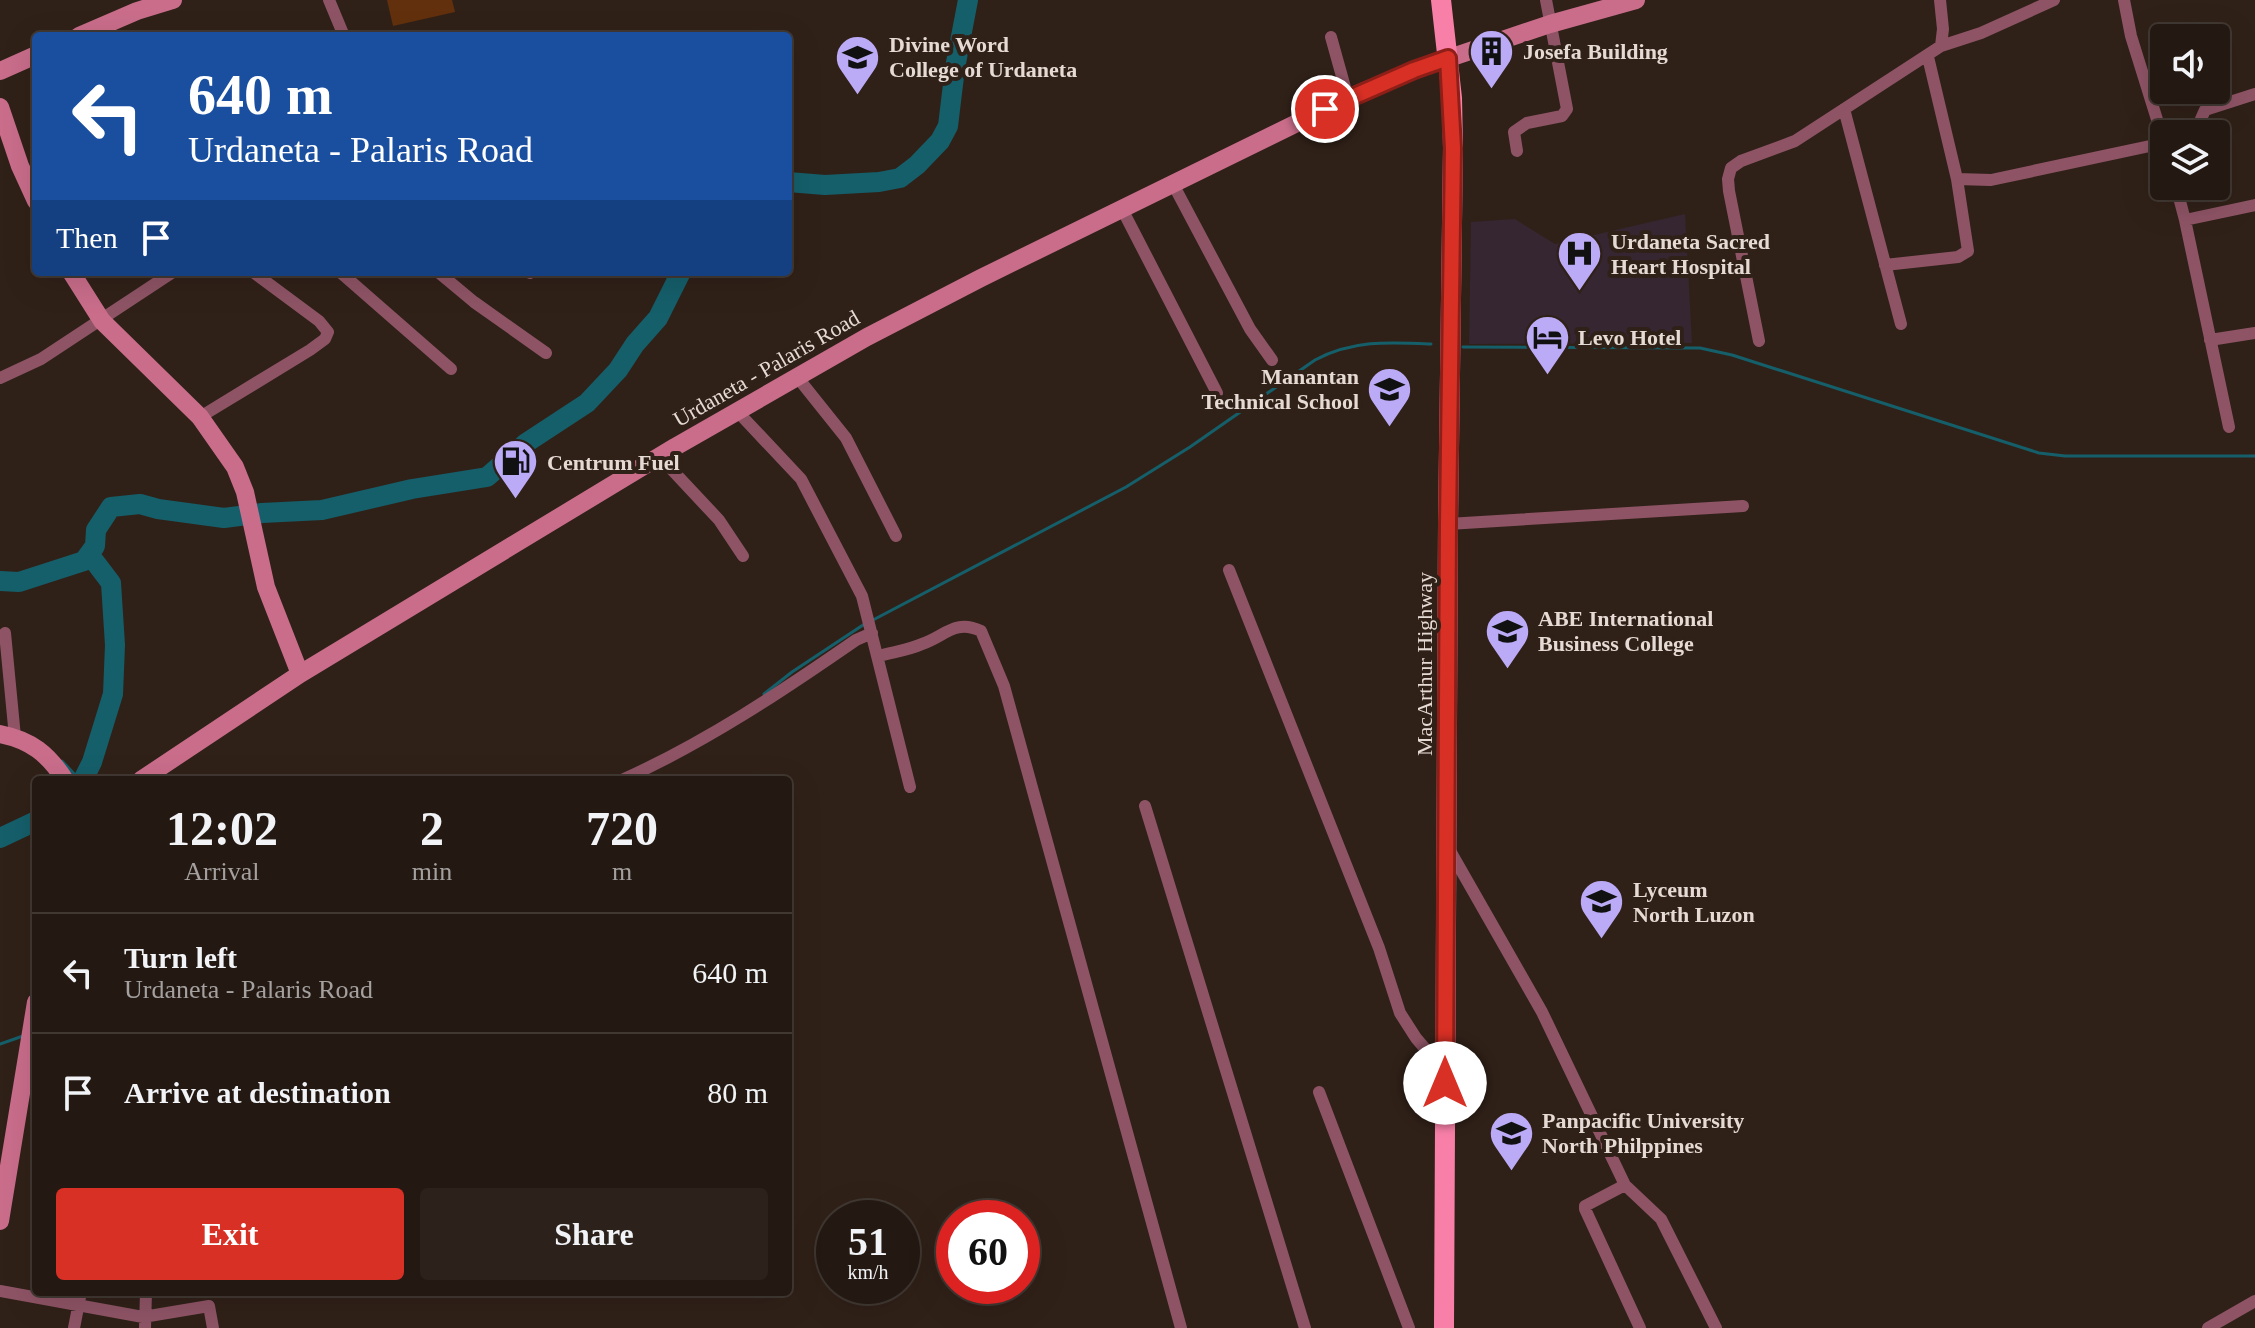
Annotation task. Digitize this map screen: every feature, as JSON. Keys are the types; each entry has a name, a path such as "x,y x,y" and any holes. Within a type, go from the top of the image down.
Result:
{"main road":[{"path":"88,32 137,11 173,0"},
{"name":"MacArthur Highway","path":"1441,0 1453,148 1444,1328"},
{"name":"Urdaneta - Palaris Road","path":"146,776 300,674 737,411 867,337 1348,98 1448,58 1594,6 1636,0"},
{"path":"0,71 32,57"},
{"path":"0,107 32,192"},
{"path":"74,276 102,321 200,417 235,467 245,492 266,587 300,674"},
{"path":"8,736 35,745 62,776"},
{"path":"0,1221 31,1052 32,1023"}],"street":[{"path":"329,0 342,32"},
{"path":"1517,151 1514,132 1519,126 1562,116 1567,109 1546,0"},
{"path":"1940,0 1941,46"},
{"path":"1759,341 1729,191 1729,171 1741,161 1795,141 1941,46 1981,33 2054,0"},
{"path":"2124,0 2131,36 2157,120"},
{"path":"1331,37 1348,98"},
{"path":"1885,265 1965,255 1968,248 1957,179 1928,57"},
{"path":"2201,120 2205,110 2255,94"},
{"path":"1844,109 1901,324"},
{"path":"1957,179 1991,180 2150,146"},
{"path":"1173,184 1243,318 1272,360"},
{"path":"2180,200 2229,427"},
{"path":"2185,220 2255,205"},
{"path":"1122,209 1217,393"},
{"path":"0,378 41,359 167,276"},
{"path":"200,417 310,350 325,339 328,332 319,321 258,276"},
{"path":"345,276 451,369"},
{"path":"443,276 546,353"},
{"path":"2210,340 2255,333"},
{"path":"798,378 846,438 896,536"},
{"path":"737,411 801,479 866,605 910,787"},
{"path":"660,457 719,520 743,556"},
{"path":"1448,524 1743,506"},
{"path":"1229,570 1379,948 1400,1013 1416,1038 1445,1072"},
{"path":"879,656 923,644 951,629 969,626 981,631 1004,686 1181,1328"},
{"path":"631,776 664,761 763,704 872,630"},
{"path":"5,633 8,736"},
{"path":"1145,806 1305,1328"},
{"path":"1447,846 1542,1012 1625,1185 1661,1219 1716,1328"},
{"path":"1319,1092 1409,1328"},
{"path":"1625,1185 1585,1206 1585,1209 1640,1328"},
{"path":"0,1291 32,1294"},
{"path":"57,1296 80,1298 144,1322 209,1306"},
{"path":"144,1322 146,1296"},
{"path":"207,1296 213,1328"},
{"path":"74,1328 80,1298"},
{"path":"2208,1328 2255,1301"}],"shaded area":[{"path":"387,0 452,0 455,12 393,26"},
{"name":"Urdaneta Sacred Heart Hospital","path":"1685,214 1692,343 1469,344 1471,222 1515,219 1555,244"}],"waterway":[{"path":"792,182 825,185 879,182 900,178 917,165 940,141 948,126 968,0"},
{"path":"0,581 19,582 84,561 95,546 96,530 111,507 140,504 224,518 322,510 412,489 487,477 526,443 587,403 618,370 658,318 679,276"},
{"path":"873,620 1126,487 1329,353 1385,343 1431,344"},
{"path":"1463,347 1700,348 1732,355 2039,453 2065,456 2255,456"},
{"path":"85,776 113,694 115,645 111,583 89,554"},
{"path":"764,694 866,623"},
{"path":"62,761 76,776"},
{"path":"0,838 32,823"},
{"path":"0,1044 23,1036"}],"place":[{"name":"Josefa Building","path":"1492,90"},
{"name":"Divine Word College of Urdaneta","path":"858,96"},
{"name":"Urdaneta Sacred Heart Hospital","path":"1580,293"},
{"name":"Levo Hotel","path":"1547,376"},
{"name":"Manantan Technical School","path":"1390,428"},
{"name":"Centrum Fuel","path":"516,501"},
{"name":"ABE International Business College","path":"1507,670"},
{"name":"Lyceum North Luzon","path":"1602,941"},
{"name":"Panpacific University North Philppines","path":"1511,1172"}],"route":[{"path":"1325,109 1448,58 1453,148 1445,1083"}]}
